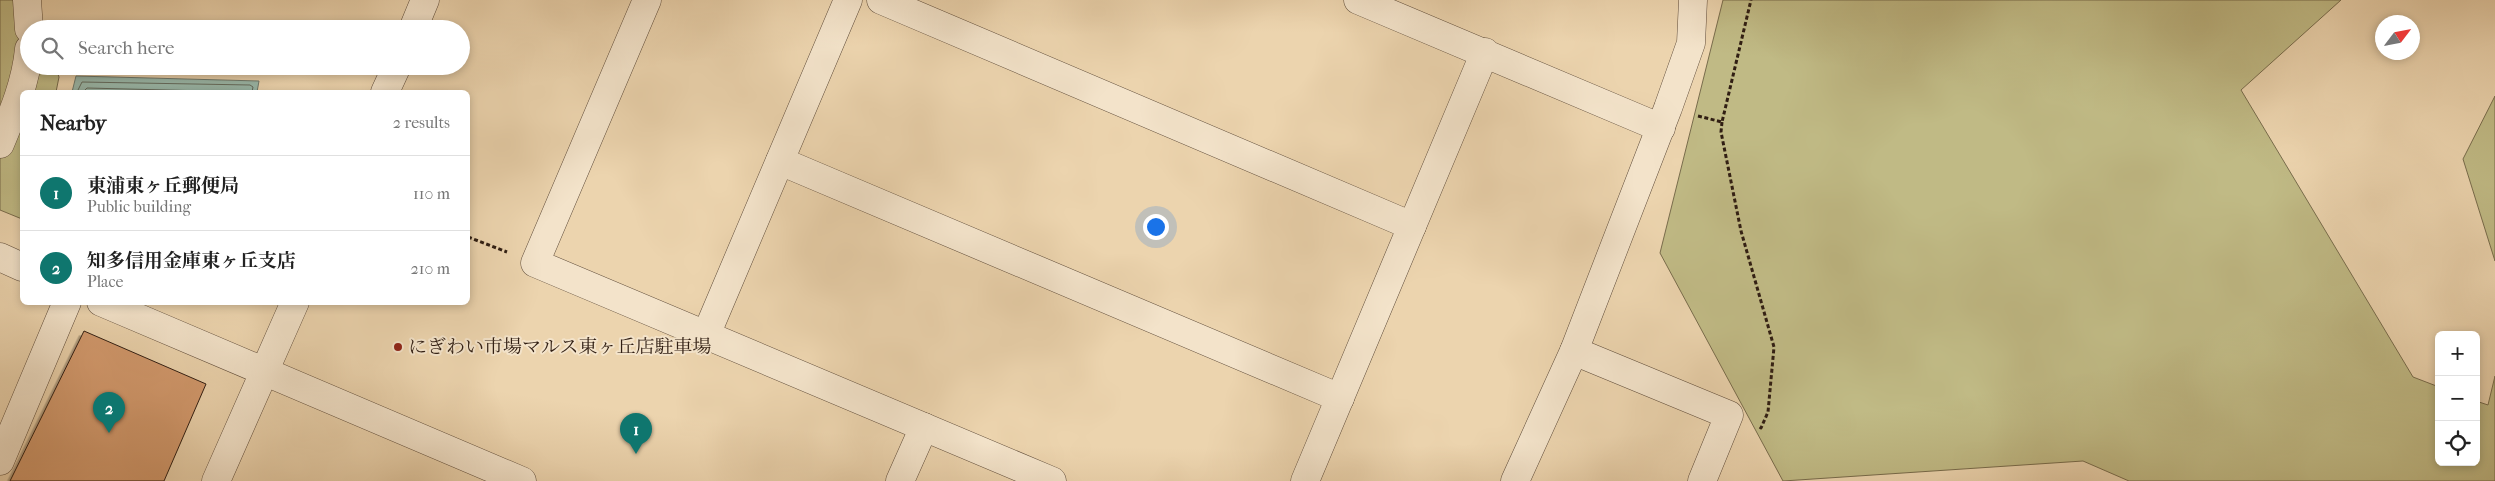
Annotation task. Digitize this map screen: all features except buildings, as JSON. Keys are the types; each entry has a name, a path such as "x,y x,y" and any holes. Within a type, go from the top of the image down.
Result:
{"street":[{"path":"27,0 28,20"},
{"path":"417,20 425,0"},
{"path":"647,0 535,263 1052,481"},
{"path":"706,335 848,0"},
{"path":"881,0 1412,226"},
{"path":"1358,0 1484,52 1664,118"},
{"path":"1515,481 1574,351 1664,118 1691,43 1693,0"},
{"path":"1305,481 1484,52"},
{"path":"21,90 26,75"},
{"path":"387,90 393,75"},
{"path":"0,144 20,93"},
{"path":"780,161 1340,398"},
{"path":"0,257 20,267"},
{"path":"0,461 66,305"},
{"path":"108,305 508,478"},
{"path":"216,481 294,305"},
{"path":"1574,351 1729,415 1702,481"},
{"path":"900,481 924,427"}],"path":[{"path":"1729,415 1761,428 1768,412 1774,347 1741,231 1721,132 1751,0"},
{"path":"1664,118 1722,122"},
{"path":"470,238 535,263"}],"shaded area":[{"path":"0,0 27,0 28,20 20,20 20,75 58,75 59,77 56,90 20,90 20,218 0,210"},
{"path":"1723,0 2341,0 2241,90 2413,377 2435,385 2435,466 2480,466 2480,402 2488,405 2495,376 2495,481 2129,481 2083,461 1783,481 1660,253"},
{"path":"2495,96 2495,261 2463,159"}],"water":[{"path":"76,76 259,81 257,90 72,90"}],"place":[{"name":"にぎわい市場マルス東ヶ丘店駐車場","path":"398,347"},
{"name":"知多信用金庫東ヶ丘支店","path":"109,433"},
{"name":"東浦東ヶ丘郵便局","path":"636,454"}]}
